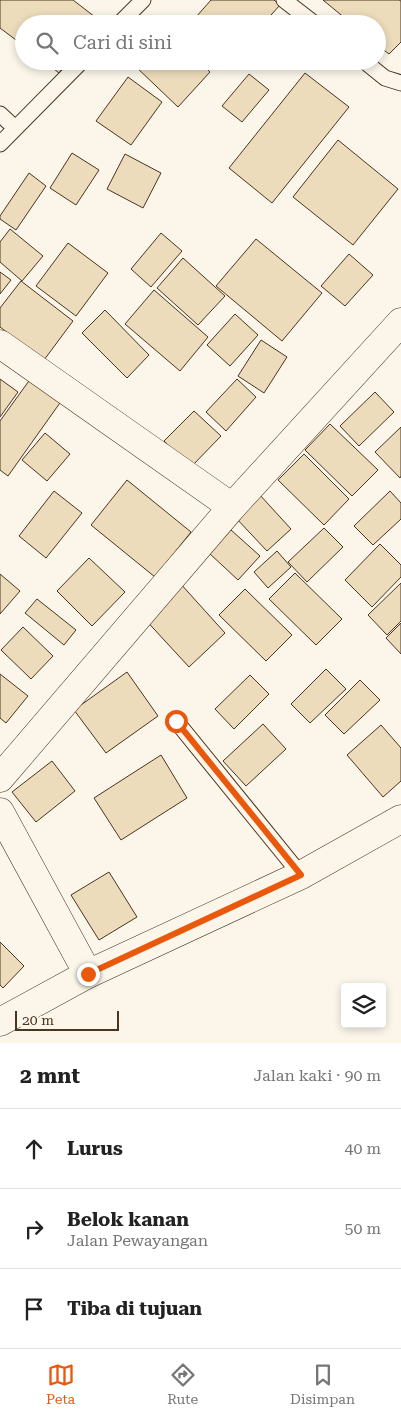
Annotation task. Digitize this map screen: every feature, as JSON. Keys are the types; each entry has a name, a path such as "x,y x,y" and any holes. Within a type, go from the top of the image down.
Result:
{"street":[{"path":"0,778 232,507 401,322"},
{"path":"0,344 232,507"},
{"path":"0,812 88,974"},
{"path":"0,1022 88,974 301,875 401,819"}],"lane":[{"path":"128,15 143,0"},
{"path":"284,0 303,15"},
{"path":"0,144 73,70"},
{"path":"375,70 385,78 401,83"},
{"path":"0,114 15,128"},
{"path":"176,721 301,875"}],"building":[{"path":"0,0 73,0 92,15 15,15 15,39 0,28"},
{"path":"211,0 274,0 280,5 271,15 198,15"},
{"path":"323,0 399,0 401,1 401,42 389,54 386,52 386,15 341,15"},
{"path":"139,70 208,70 210,72 178,107"},
{"path":"305,73 349,107 272,203 229,168"},
{"path":"249,74 269,90 242,122 222,106"},
{"path":"128,77 162,102 131,145 96,121"},
{"path":"338,140 398,189 353,245 293,197"},
{"path":"72,153 99,170 76,205 50,188"},
{"path":"125,154 161,173 143,208 107,189"},
{"path":"29,173 46,186 16,230 0,219 0,216"},
{"path":"10,229 43,256 22,281 0,262 0,242"},
{"path":"161,233 182,251 151,287 131,269"},
{"path":"256,239 322,293 282,341 216,286"},
{"path":"68,243 108,273 76,316 36,286"},
{"path":"349,254 373,275 345,306 321,286"},
{"path":"183,258 225,296 198,325 157,288"},
{"path":"0,272 11,280 0,294"},
{"path":"21,281 73,321 44,360 0,327 0,308"},
{"path":"154,290 208,337 180,371 125,324"},
{"path":"105,310 149,355 127,378 82,333"},
{"path":"235,314 258,335 230,366 207,345"},
{"path":"261,340 287,357 264,393 238,376"},
{"path":"31,378 62,400 8,476 0,470 0,421"},
{"path":"0,379 18,392 0,417"},
{"path":"237,379 256,397 226,431 206,412"},
{"path":"375,392 394,412 359,446 340,426"},
{"path":"194,411 221,436 191,467 164,441"},
{"path":"330,424 378,470 352,496 305,450"},
{"path":"401,427 401,476 400,478 375,452"},
{"path":"45,433 70,454 47,481 22,460"},
{"path":"304,454 349,499 324,525 278,480"},
{"path":"127,480 191,532 155,577 91,525"},
{"path":"54,491 82,513 46,558 19,536"},
{"path":"390,491 401,503 401,519 373,545 354,526"},
{"path":"259,494 291,529 267,551 235,517"},
{"path":"324,528 343,547 307,582 288,562"},
{"path":"231,530 260,556 238,580 209,553"},
{"path":"380,544 401,565 401,577 372,607 345,580"},
{"path":"277,551 291,567 268,588 254,572"},
{"path":"89,558 125,592 92,626 57,591"},
{"path":"295,573 342,619 316,645 269,599"},
{"path":"0,574 20,591 0,614"},
{"path":"179,582 225,633 189,667 142,616"},
{"path":"401,583 401,621 387,635 368,615"},
{"path":"245,589 292,635 266,661 219,615"},
{"path":"37,599 76,630 64,645 25,613"},
{"path":"401,623 401,654 386,638"},
{"path":"23,627 53,656 31,679 1,650"},
{"path":"326,669 346,689 310,723 291,704"},
{"path":"127,672 158,716 106,753 74,710"},
{"path":"0,674 28,696 6,723 0,718"},
{"path":"250,675 269,694 234,729 215,709"},
{"path":"360,680 380,700 344,734 325,715"},
{"path":"263,724 286,749 246,786 223,761"},
{"path":"381,725 401,748 401,781 383,797 347,755"},
{"path":"161,755 187,798 121,840 94,798"},
{"path":"52,761 75,791 36,822 12,792"},
{"path":"109,872 137,917 99,940 71,895"},
{"path":"0,942 24,966 3,988 0,985"}],"route":[{"path":"88,974 301,875 176,721"}]}
